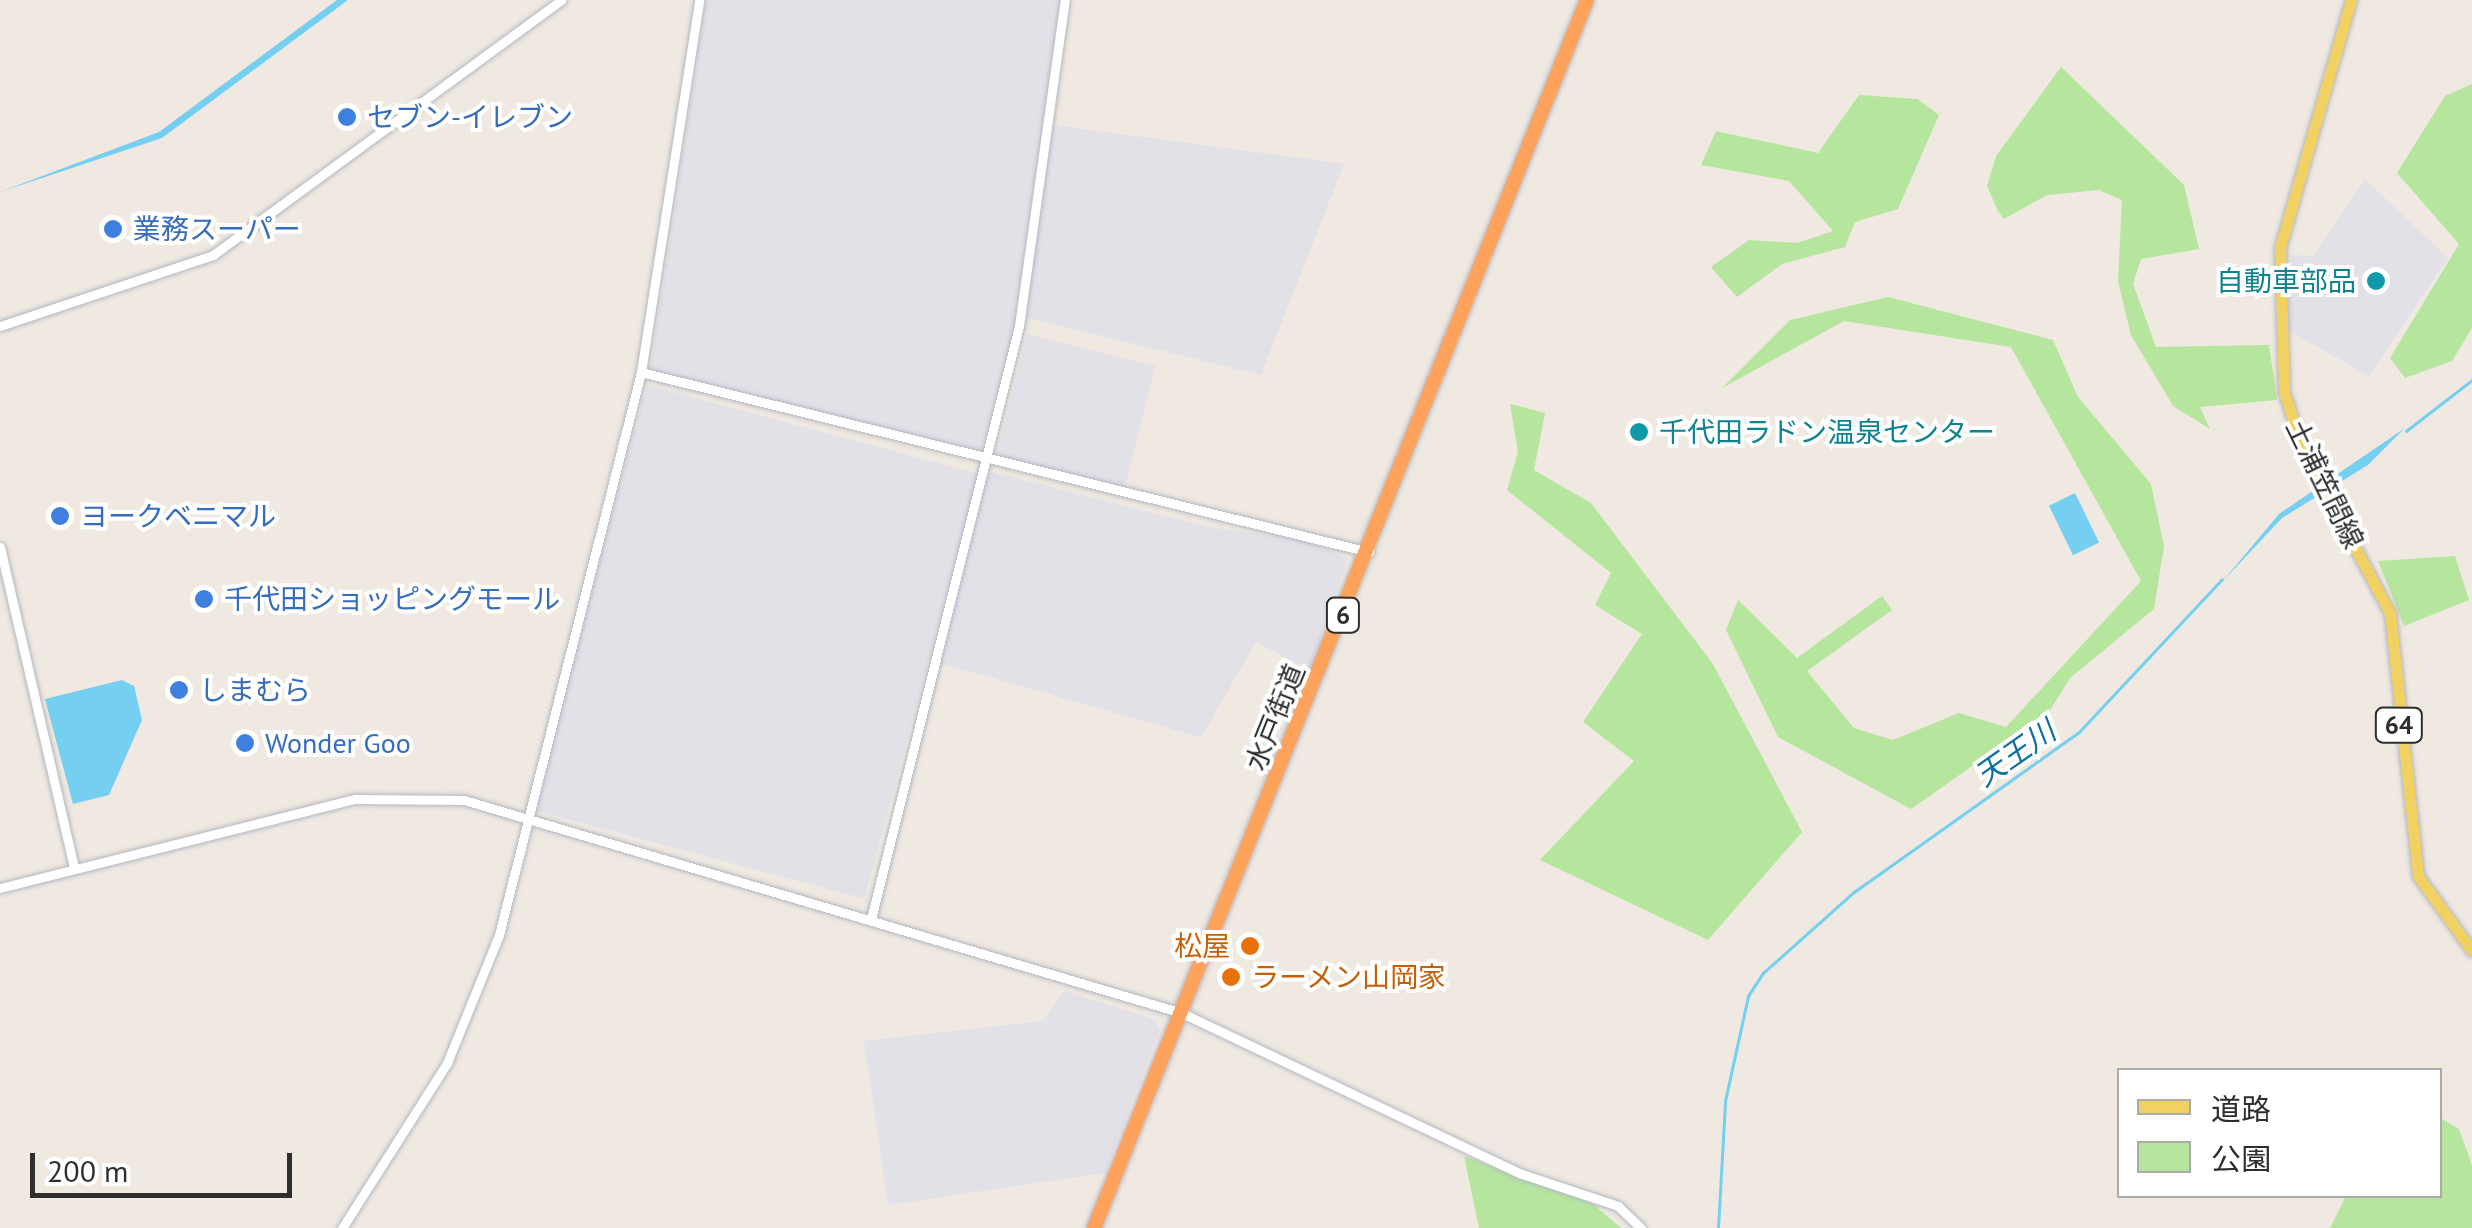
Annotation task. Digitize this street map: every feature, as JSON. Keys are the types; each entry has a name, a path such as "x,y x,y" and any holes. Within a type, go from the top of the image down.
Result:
{"highway":[{"name":"水戸街道","path":"1094,1228 1369,552 1587,0"}],"main road":[{"name":"土浦笠間線","path":"2351,0 2280,248 2284,392 2320,482 2394,626 2418,876 2472,951"}],"street":[{"path":"0,326 213,256 562,0"},
{"path":"342,1228 472,1011 528,817 641,372 699,0"},
{"path":"872,920 1019,326 1065,0"},
{"path":"641,372 986,462 1369,552"},
{"path":"0,548 74,868"},
{"path":"0,888 381,796 464,800 1182,1014 1519,1173 1618,1206 1641,1228"}],"shaded area":[{"path":"706,0 1062,0 1018,313 981,454 650,373"},
{"path":"1053,125 1344,164 1261,375 1025,317"},
{"path":"2365,179 2448,258 2369,376 2288,330 2291,255 2314,256"},
{"path":"1027,334 1155,366 1124,491 996,459"},
{"path":"647,385 978,474 864,899 533,810"},
{"path":"988,471 1214,528 1297,538 1348,558 1309,670 1256,642 1201,737 939,663"},
{"path":"1064,991 1154,1019 1160,1029 1105,1173 888,1205 864,1041 1043,1021"}],"green space":[{"path":"2061,67 2184,185 2199,249 2141,259 2133,284 2156,347 2269,345 2277,400 2200,407 2210,429 2173,406 2131,335 2118,281 2122,200 2099,190 2047,195 2004,219 1998,211 1987,186 1996,156"},
{"path":"2472,84 2472,328 2452,361 2405,378 2390,358 2459,244 2397,173 2445,96"},
{"path":"1859,95 1917,99 1939,115 1898,209 1855,222 1845,247 1782,264 1737,297 1711,267 1749,240 1797,243 1833,231 1789,181 1701,165 1716,131 1818,153"},
{"path":"1888,297 2053,340 2078,397 2151,484 2164,546 2154,609 2070,678 2049,712 1911,809 1778,737 1726,630 1738,600 1797,658 1882,596 1892,610 1807,671 1854,728 1893,740 1959,713 2006,727 2141,581 2011,347 1844,321 1722,388 1790,320"},
{"path":"1510,404 1545,413 1534,470 1591,503 1713,664 1802,832 1708,940 1540,860 1634,761 1583,722 1642,634 1595,605 1611,573 1507,490 1518,452"},
{"path":"2455,556 2469,600 2404,626 2378,561"},
{"path":"2442,1119 2459,1129 2472,1165 2472,1228 2330,1228 2345,1198 2442,1198"},
{"path":"1464,1156 1593,1204 1621,1228 1479,1228"}],"water":[{"path":"337,0 348,0 162,138 0,192 159,132"},
{"path":"2405,428 2368,465 2282,518 2222,582 2279,514"},
{"path":"2075,493 2099,542 2073,555 2049,506"},
{"path":"122,680 134,686 142,720 109,795 73,804 45,699"}],"waterway":[{"name":"天王川","path":"2406,431 2472,380"},
{"name":"天王川","path":"1718,1228 1725,1101 1748,996 1763,973 1854,892 2079,732 2222,579"}],"place":[{"name":"セブン-イレブン","path":"347,117"},
{"name":"業務スーパー","path":"113,229"},
{"name":"自動車部品","path":"2376,281"},
{"name":"千代田ラドン温泉センター","path":"1639,432"},
{"name":"ヨークベニマル","path":"60,516"},
{"name":"千代田ショッピングモール","path":"204,599"},
{"name":"しまむら","path":"179,690"},
{"name":"Wonder Goo","path":"245,743"},
{"name":"松屋","path":"1250,946"},
{"name":"ラーメン山岡家","path":"1231,977"}]}
